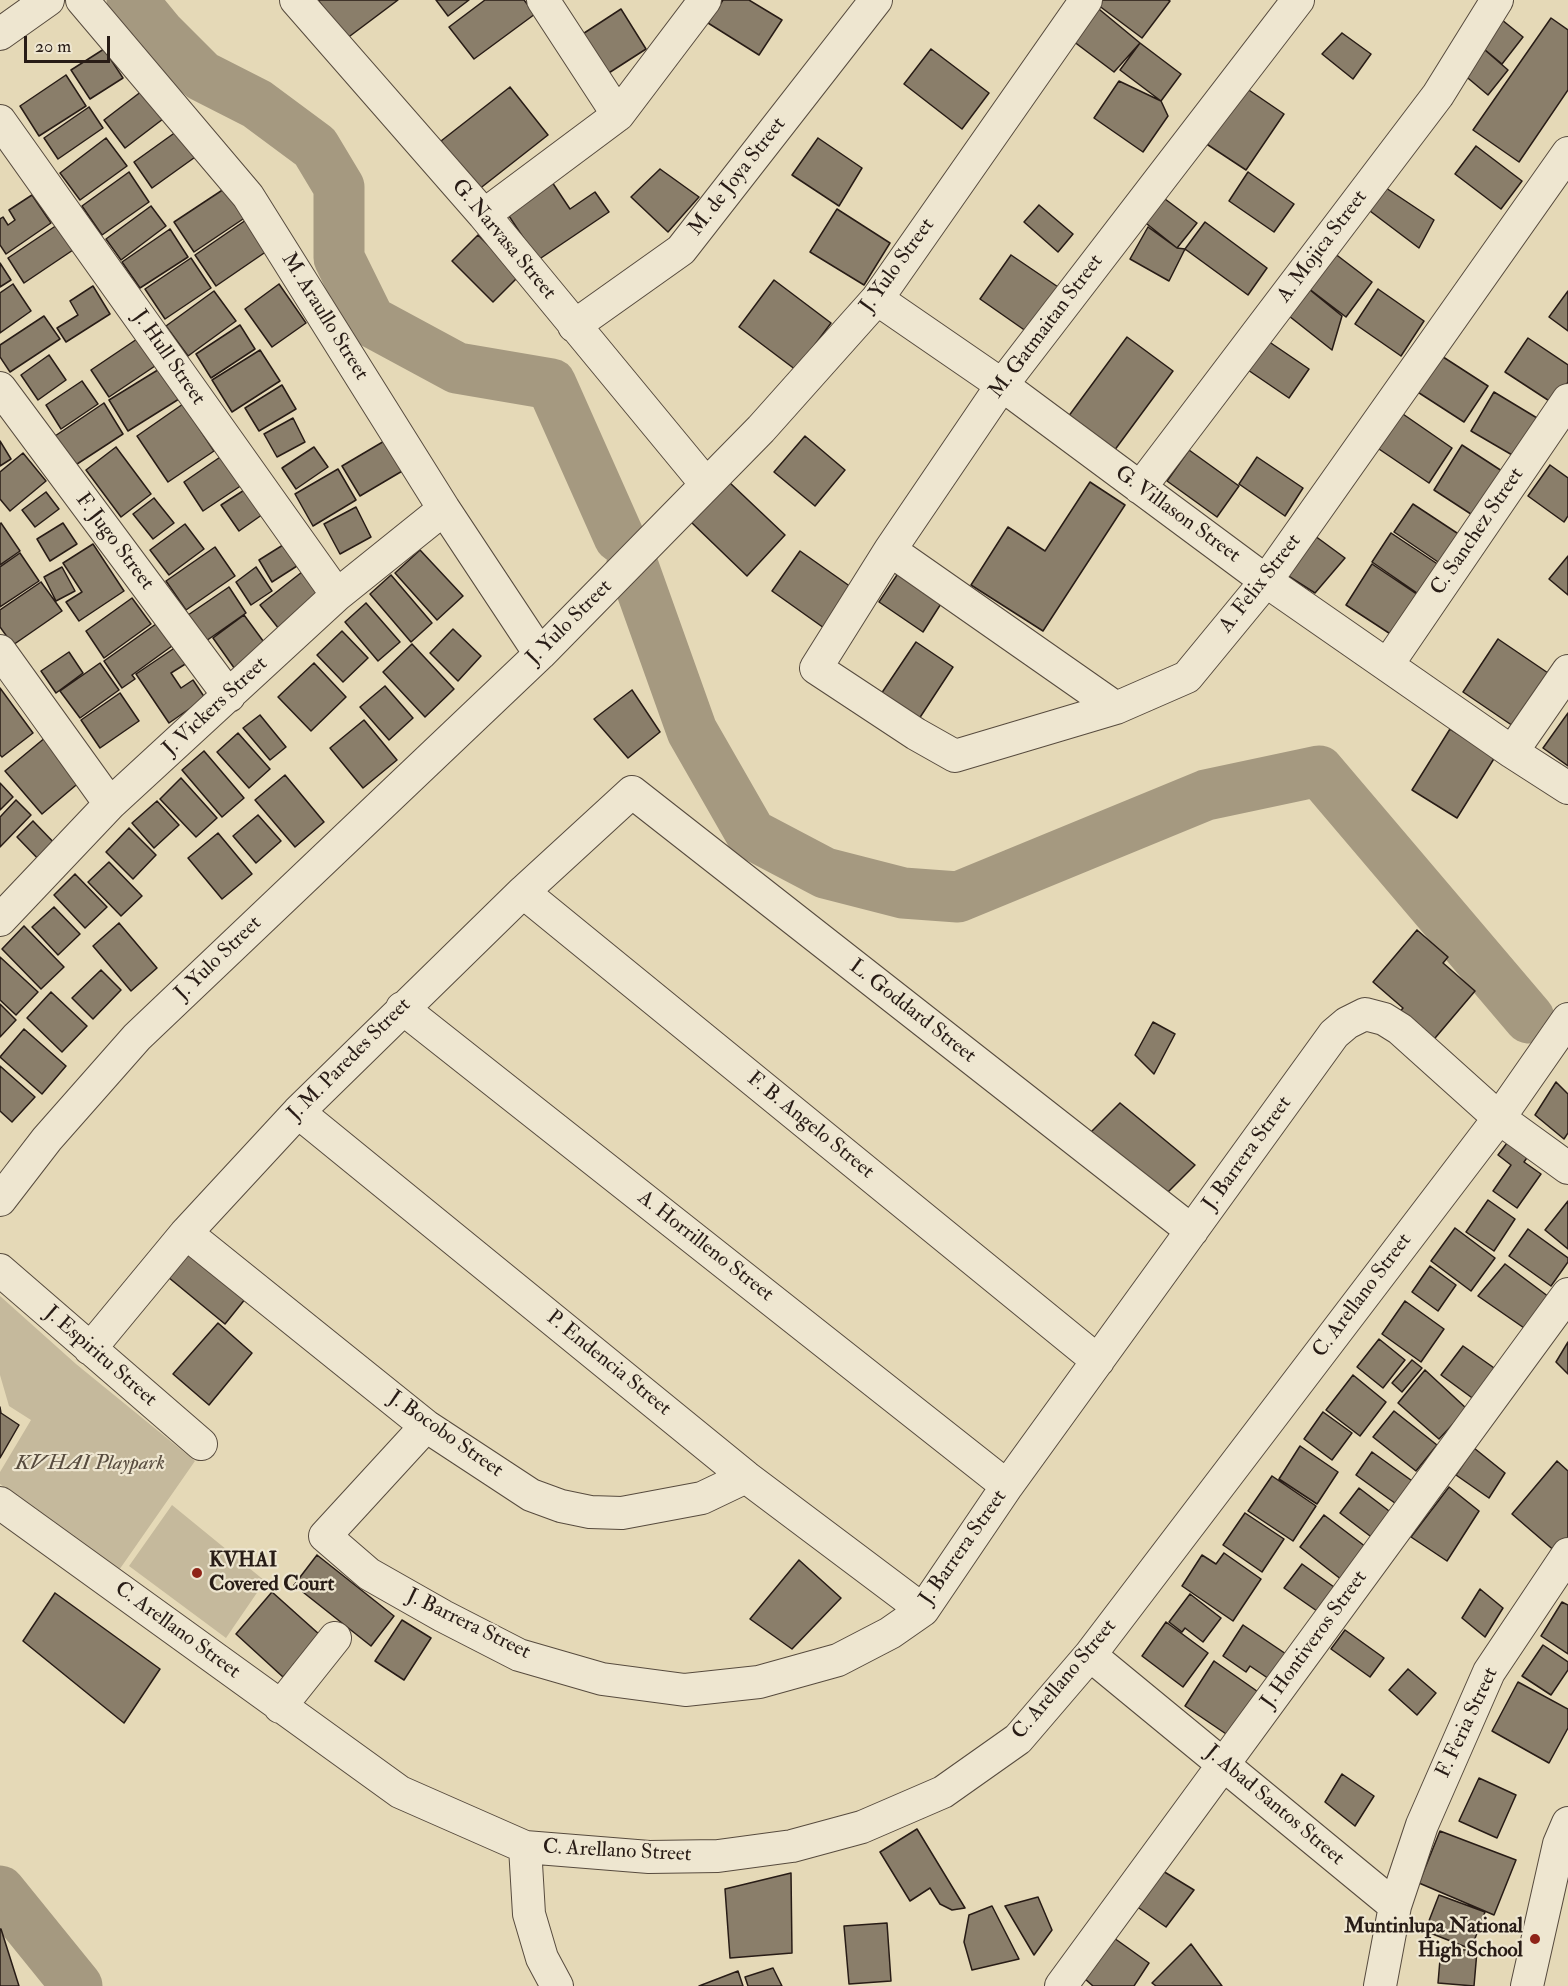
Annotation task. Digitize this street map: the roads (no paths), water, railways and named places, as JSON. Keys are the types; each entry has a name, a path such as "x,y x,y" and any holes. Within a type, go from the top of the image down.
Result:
{"street":[{"path":"0,34 48,0"},
{"name":"M. Araullo Street","path":"82,0 248,196 444,509 540,654"},
{"name":"G. Narvasa Street","path":"296,0 484,215 706,484"},
{"path":"543,0 618,115"},
{"path":"484,215 618,115 705,0"},
{"name":"M. de Joya Street","path":"574,326 681,250 876,0"},
{"name":"J. Yulo Street","path":"0,1200 47,1139 137,1037 540,654 761,429 877,299 1086,0"},
{"name":"M. Gatmaitan Street","path":"816,668 890,550 1002,386 1298,0"},
{"name":"A. Mojica Street","path":"1140,488 1438,95 1497,0"},
{"name":"J. Hull Street","path":"0,121 337,595"},
{"name":"A. Felix Street","path":"816,668 916,734 955,756 1116,708 1187,677 1266,581 1568,153"},
{"name":"G. Villason Street","path":"877,299 1002,386 1266,581 1512,752 1568,788"},
{"name":"F. Jugo Street","path":"0,388 229,696"},
{"name":"C. Sanchez Street","path":"1388,664 1568,400"},
{"name":"J. Vickers Street","path":"5,902 337,595 444,509"},
{"path":"890,550 1116,708"},
{"path":"0,651 110,804"},
{"path":"1512,752 1568,671"},
{"name":"J. M. Paredes Street","path":"90,1349 186,1233 298,1112 523,892 632,792"},
{"name":"L. Goddard Street","path":"632,792 1192,1231"},
{"name":"F. B. Angelo Street","path":"523,892 1098,1361"},
{"name":"A. Horrilleno Street","path":"402,1008 1008,1486"},
{"name":"J. Barrera Street","path":"426,1426 325,1536 369,1574 443,1616 519,1654 602,1679 685,1690 759,1682 838,1660 890,1633 923,1610 1008,1486 1334,1034 1347,1023 1365,1014 1384,1019 1400,1029 1499,1118"},
{"name":"C. Arellano Street","path":"0,1503 400,1792 525,1847 649,1857 718,1856 792,1846 862,1827 943,1791 1018,1739 1090,1655 1499,1118 1568,1019"},
{"name":"P. Endencia Street","path":"298,1112 746,1477 923,1610"},
{"path":"1499,1118 1568,1168"},
{"name":"J. Bocobo Street","path":"186,1233 426,1426 531,1495 561,1506 590,1512 622,1512 702,1498 746,1477"},
{"name":"J. Espiritu Street","path":"0,1270 201,1444"},
{"name":"J. Hontiveros Street","path":"1061,1986 1568,1294"},
{"name":"F. Feria Street","path":"1395,1906 1422,1825 1489,1672 1568,1554"},
{"path":"280,1707 335,1638"},
{"name":"J. Abad Santos Street","path":"1090,1655 1395,1906"},
{"path":"1527,1986 1559,1844 1568,1823"},
{"path":"525,1847 529,1914 542,1958 557,1986"},
{"path":"1380,1986 1395,1906"}],"waterway":[{"path":"132,0 159,33 202,76 257,104 315,147 339,187 339,258 370,321 457,368 551,384 619,537"},
{"path":"632,563 692,731 751,834 825,873 903,893 958,897 1206,795 1319,771 1529,1018"},
{"path":"0,1891 77,1986"}],"place":[{"name":"KVHAI Covered Court","path":"197,1573"},
{"name":"Muntinlupa National High School","path":"1535,1939"}],"park label":[{"name":"KVHAI Playpark","path":"90,1464"}]}
